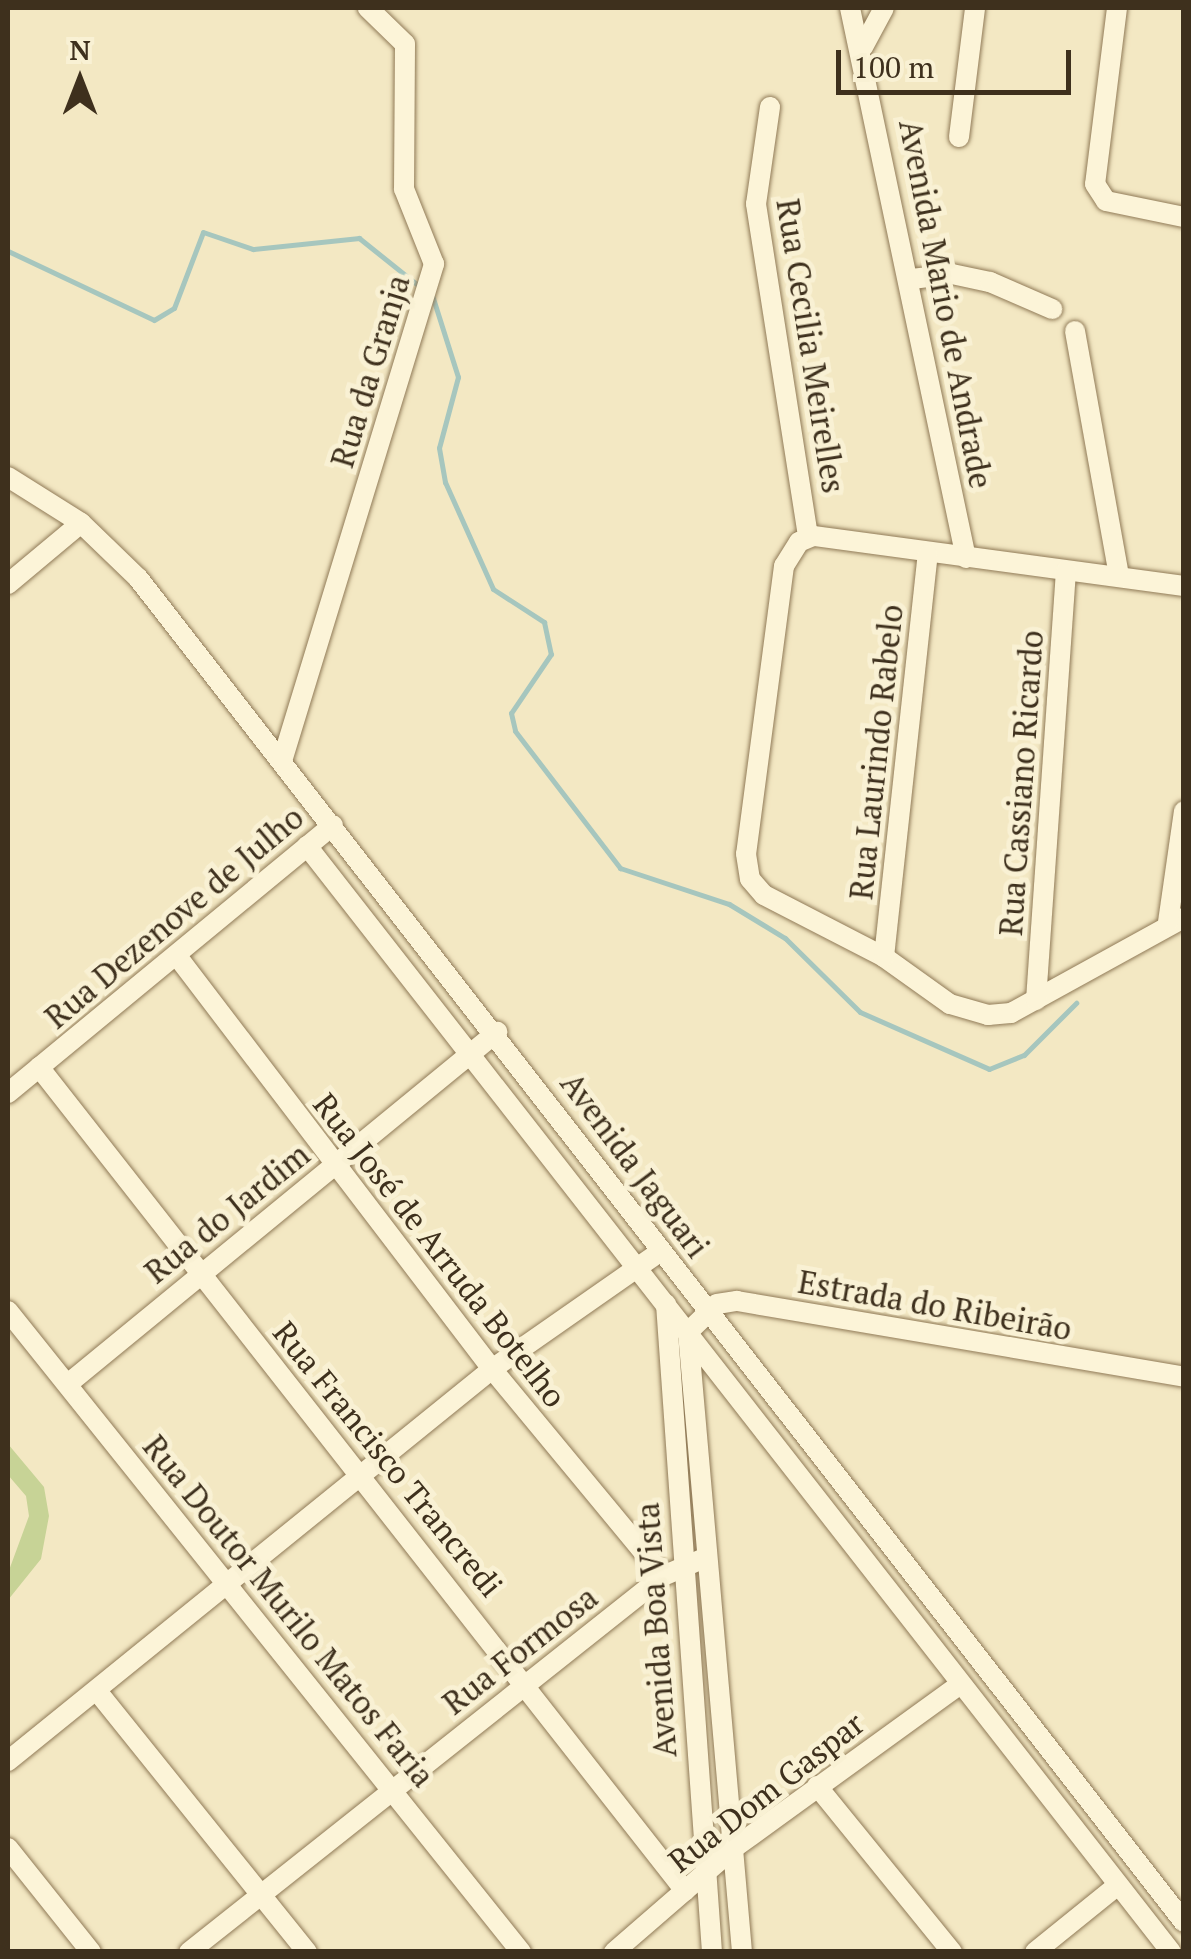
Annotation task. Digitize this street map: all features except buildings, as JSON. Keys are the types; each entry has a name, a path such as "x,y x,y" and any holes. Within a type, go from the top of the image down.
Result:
{"street":[{"name":"Rua da Granja","path":"282,761 432,272 404,190 405,44 368,8"},
{"name":"Avenida Mario de Andrade","path":"850,8 863,47 912,279 966,558"},
{"path":"863,47 884,8"},
{"path":"959,138 975,8"},
{"path":"1117,8 1095,184 1106,201 1184,217"},
{"name":"Rua Cecilia Meirelles","path":"770,106 756,204 811,537"},
{"path":"912,279 952,274 990,282 1052,309"},
{"path":"1075,331 1120,576"},
{"name":"Avenida Jaguari","path":"8,477 81,522 138,578 498,1032 661,1251 1184,1922"},
{"path":"8,584 81,522"},
{"path":"1184,586 811,537 784,566 748,868 764,896 884,957 972,1012 1011,1013 1176,920 1184,811"},
{"name":"Rua Laurindo Rabelo","path":"884,957 928,555"},
{"name":"Rua Cassiano Ricardo","path":"1036,1000 1066,571"},
{"name":"Rua Dezenove de Julho","path":"8,1093 333,824"},
{"name":"Avenida Jaguari","path":"307,846 688,1332 958,1685 1172,1952"},
{"name":"Rua José de Arruda Botelho","path":"177,956 492,1369 671,1572"},
{"name":"Rua do Jardim","path":"68,1383 198,1273 473,1056 498,1032"},
{"name":"Rua Francisco Trancredi","path":"39,1067 198,1273 364,1474 528,1683 685,1892"},
{"path":"8,1761 492,1369 661,1251"},
{"name":"Estrada do Ribeirão","path":"709,1311 737,1301 1184,1377"},
{"name":"Avenida Boa Vista","path":"666,1304 671,1572 712,1952"},
{"name":"Rua Doutor Murilo Matos Faria","path":"8,1310 224,1585 393,1788 522,1952"},
{"path":"688,1332 709,1311"},
{"name":"Avenida Boa Vista","path":"688,1332 742,1952"},
{"name":"Rua Formosa","path":"189,1952 671,1572 708,1557"},
{"name":"Rua Dom Gaspar","path":"614,1952 734,1848 958,1685"},
{"path":"97,1691 308,1952"},
{"path":"817,1786 952,1952"},
{"path":"8,1848 92,1952"},
{"path":"1035,1952 1118,1885"}],"green space":[{"path":"8,1444 44,1487 49,1516 41,1559 8,1600 8,1573 29,1516 26,1496 8,1475"}],"waterway":[{"path":"8,251 154,320 174,308 203,232 253,249 359,238 419,286"},
{"path":"432,295 458,377 439,448 445,482 493,589 544,622 551,654 511,713 515,731 620,868 729,904 785,938 860,1012 989,1069 1024,1055 1076,1003"}]}
